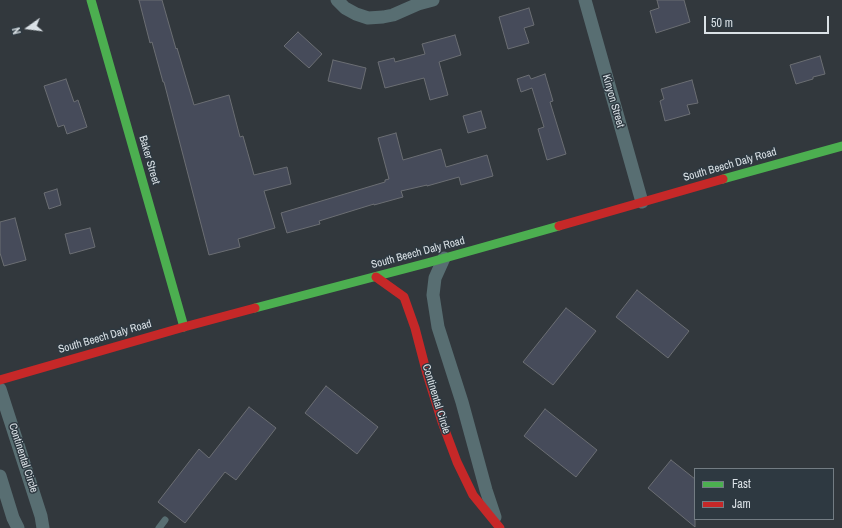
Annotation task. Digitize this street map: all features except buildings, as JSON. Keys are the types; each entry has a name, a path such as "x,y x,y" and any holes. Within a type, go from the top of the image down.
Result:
{"street":[{"name":"Baker Street","path":"91,0 184,327"},
{"path":"337,0 345,8 368,18 384,18 418,4 433,0"},
{"name":"Kinyon Street","path":"585,0 642,202"},
{"name":"South Beech Daly Road","path":"0,380 184,327 376,277 842,146"},
{"name":"Continental Circle","path":"444,258 435,278 433,295 438,327 462,402 484,484 499,526"},
{"name":"Continental Circle","path":"376,277 404,297 415,328 442,422 457,462 472,495 499,526"},
{"name":"Continental Circle","path":"0,390 41,516 43,528"},
{"path":"0,476 13,518 18,528"}],"lane":[{"path":"159,528 166,520"}],"traffic: fast":[{"path":"91,0 184,327"},
{"path":"723,179 842,146"},
{"path":"255,308 427,263 559,226"}],"traffic: jam":[{"path":"559,226 723,179"},
{"path":"376,277 404,297 415,328 442,422 457,462 473,495 500,528"},
{"path":"0,380 255,308"}]}
